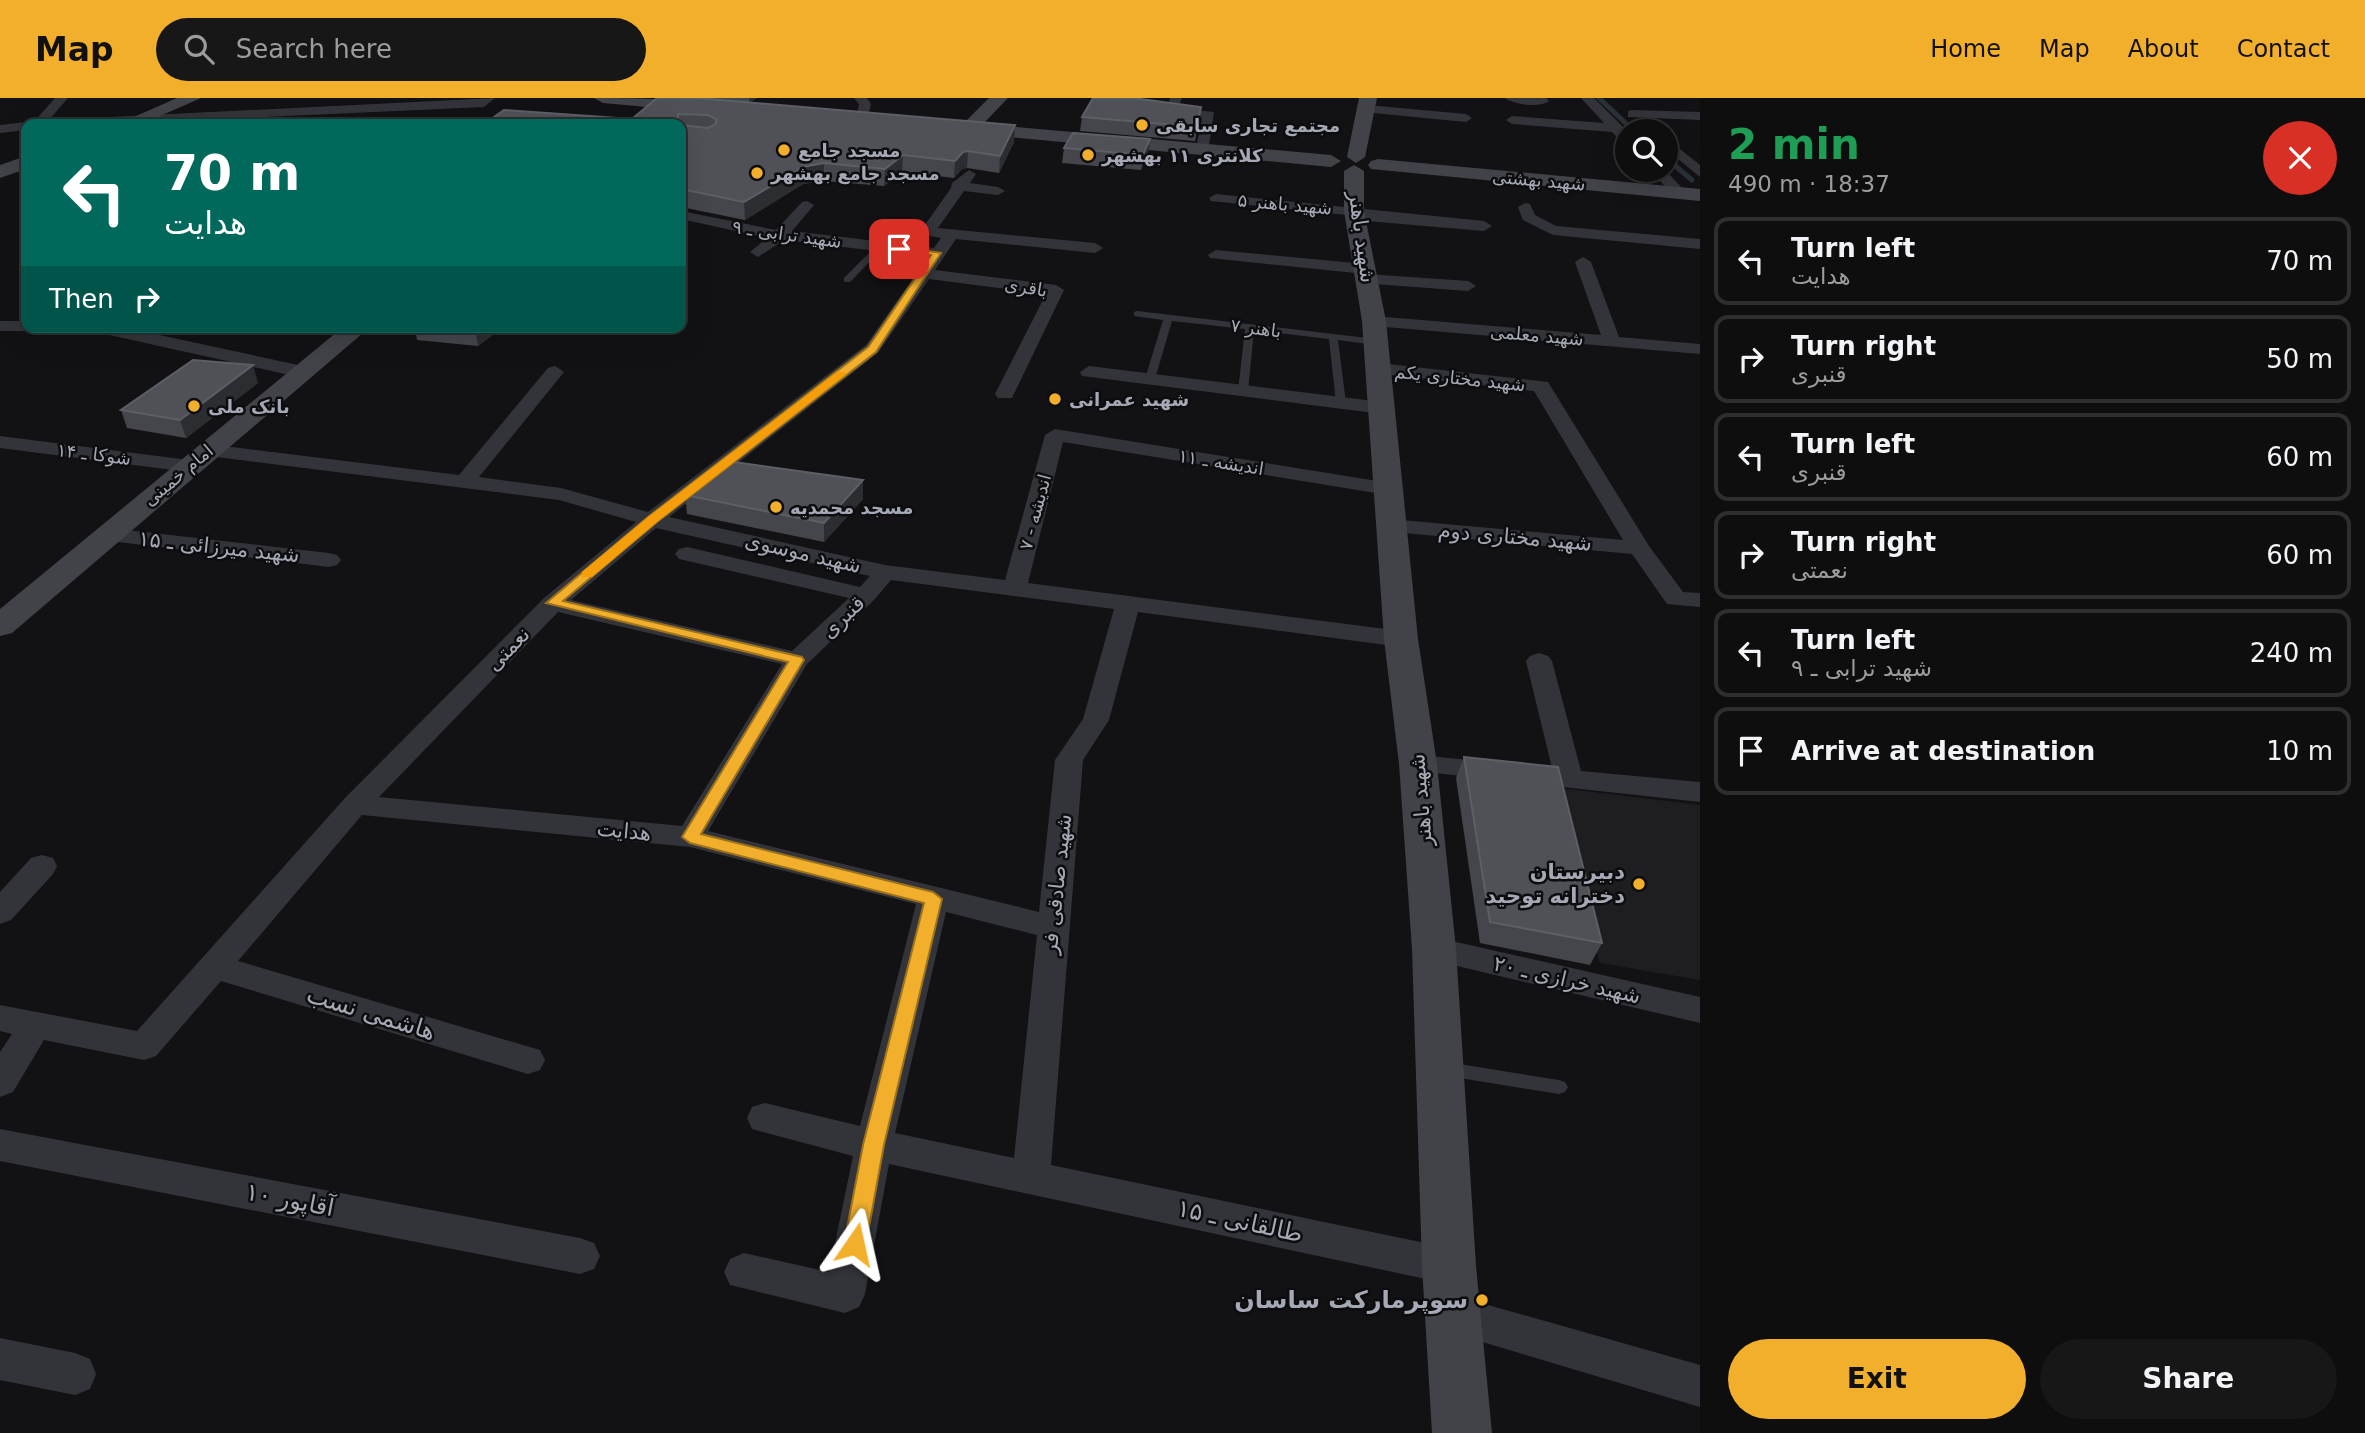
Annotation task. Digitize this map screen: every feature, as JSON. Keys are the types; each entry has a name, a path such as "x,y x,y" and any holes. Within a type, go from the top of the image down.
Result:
{"main road":[{"path":"142,119 192,98"},
{"path":"603,98 715,108"},
{"path":"968,129 999,98"},
{"path":"612,116 633,99"},
{"name":"شهید باهنر","path":"1367,103 1355,164 1354,213 1375,332 1401,639 1418,764 1434,949 1451,1290 1462,1433"},
{"path":"942,126 1203,149"},
{"name":"شهید بهشتی","path":"1203,149 1355,164 1369,170 1378,165 1700,195"},
{"path":"0,172 21,164"},
{"name":"امام خمینی","path":"0,625 351,333"}],"street":[{"path":"43,119 62,98"},
{"path":"199,119 484,103 489,98"},
{"path":"860,98 865,104 862,118"},
{"path":"1176,98 1171,111 1209,116 1203,149"},
{"path":"1511,98 1543,101"},
{"path":"1587,98 1615,127"},
{"path":"1367,103 1466,118"},
{"path":"341,119 347,110"},
{"path":"1639,119 1628,110 1700,116"},
{"path":"1512,120 1615,128"},
{"path":"0,129 21,127"},
{"path":"1678,152 1700,173"},
{"path":"1683,156 1700,156"},
{"path":"998,191 963,180 928,232 1095,248"},
{"path":"1668,182 1679,193"},
{"name":"شهید باهنر ۵","path":"1216,198 1484,226"},
{"path":"758,253 780,235 807,205"},
{"path":"1524,207 1528,217 1553,230 1700,244"},
{"name":"شهید ترابی ـ ۹","path":"686,217 780,235 937,253"},
{"name":"نعمتی","path":"35,1026 144,1046 355,805 553,603 652,520 872,349 952,234"},
{"path":"1216,255 1468,286"},
{"path":"1583,262 1612,341"},
{"name":"باقری","path":"925,274 1056,290 1005,394"},
{"name":"شهید معلمی","path":"1375,332 1612,341 1700,349"},
{"path":"123,333 303,372"},
{"name":"شهید مختاری یکم","path":"1379,369 1541,386 1640,548"},
{"path":"464,482 555,372"},
{"path":"1089,372 1382,408"},
{"name":"اندیشه ـ ۱۱","path":"1055,435 1388,489"},
{"name":"اندیشه - ۷","path":"1015,588 1055,435"},
{"name":"شوکا ـ ۱۴","path":"0,442 198,458"},
{"name":"شهید موسوی","path":"198,458 464,482 561,494 652,520 885,572 1401,639"},
{"name":"شهید مختاری دوم","path":"1391,526 1640,548"},
{"name":"شهید میرزائی ـ ۱۵","path":"109,535 328,559"},
{"path":"1640,548 1676,599 1700,600"},
{"path":"687,554 866,595"},
{"name":"قنبری","path":"690,837 797,660 866,595 885,572"},
{"path":"553,603 797,660"},
{"name":"شهید صادقی فر","path":"1031,1177 1069,760 1096,720 1128,604"},
{"path":"1539,661 1569,779"},
{"path":"1418,764 1700,792"},
{"name":"هدایت","path":"355,805 690,837 1052,927"},
{"path":"0,912 42,866"},
{"path":"744,1272 845,1294 874,1145 933,899"},
{"name":"شهید خرازی ـ ۲۰","path":"1434,949 1700,1010"},
{"name":"هاشمی نسب","path":"214,966 528,1060"},
{"path":"0,1018 35,1026 0,1082"},
{"name":"طالقانی ـ ۱۵","path":"765,1118 874,1145 1031,1177 1451,1290 1700,1386"},
{"name":"آقاپور ۱۰","path":"0,1145 580,1256"},
{"path":"0,1359 75,1374"}],"lane":[{"path":"847,280 880,247"},
{"name":"باهنر ۷","path":"1136,314 1333,337 1375,332"},
{"path":"1150,379 1168,318"},
{"path":"1243,391 1250,328"},
{"path":"1333,337 1341,403"},
{"path":"1439,1067 1559,1087"}],"shaded area":[{"name":"دبیرستان دخترانه توحید","path":"1560,788 1700,805 1700,980 1600,963 1555,799"}],"building":[{"path":"657,98 697,98 1015,125 1000,156 968,151 963,152 955,161 903,155 885,169 824,163 803,167 744,202 686,190 686,126 708,128 716,124 716,119 708,115 678,114 678,119 632,119"},
{"path":"1093,98 1133,98 1201,107 1197,127 1082,117"},
{"path":"504,110 632,119 491,119"},
{"path":"1073,133 1150,139 1143,155 1064,148"},
{"path":"193,360 253,365 180,420 121,410"},
{"path":"727,461 863,480 824,523 685,495"},
{"path":"1464,757 1558,767 1602,943 1490,922"}],"waterway":[{"path":"1599,98 1621,119"},
{"path":"1678,168 1692,180"}],"slow traffic":[{"path":"587,574 652,520 842,373"}],"place":[{"name":"مجتمع تجاری سابقی","path":"1142,125"},
{"name":"مسجد جامع","path":"784,150"},
{"name":"کلانتری ۱۱ بهشهر","path":"1088,155"},
{"name":"مسجد جامع بهشهر","path":"757,173"},
{"name":"شهید عمرانی","path":"1055,399"},
{"name":"بانک ملی","path":"194,406"},
{"name":"مسجد محمدیه","path":"776,507"},
{"name":"دبیرستان دخترانه توحید","path":"1639,884"},
{"name":"سوپرمارکت ساسان","path":"1482,1300"}],"route":[{"path":"855,1244 874,1145 933,899 690,837 797,660 553,603 652,520 872,349 937,253 899,249"}]}
